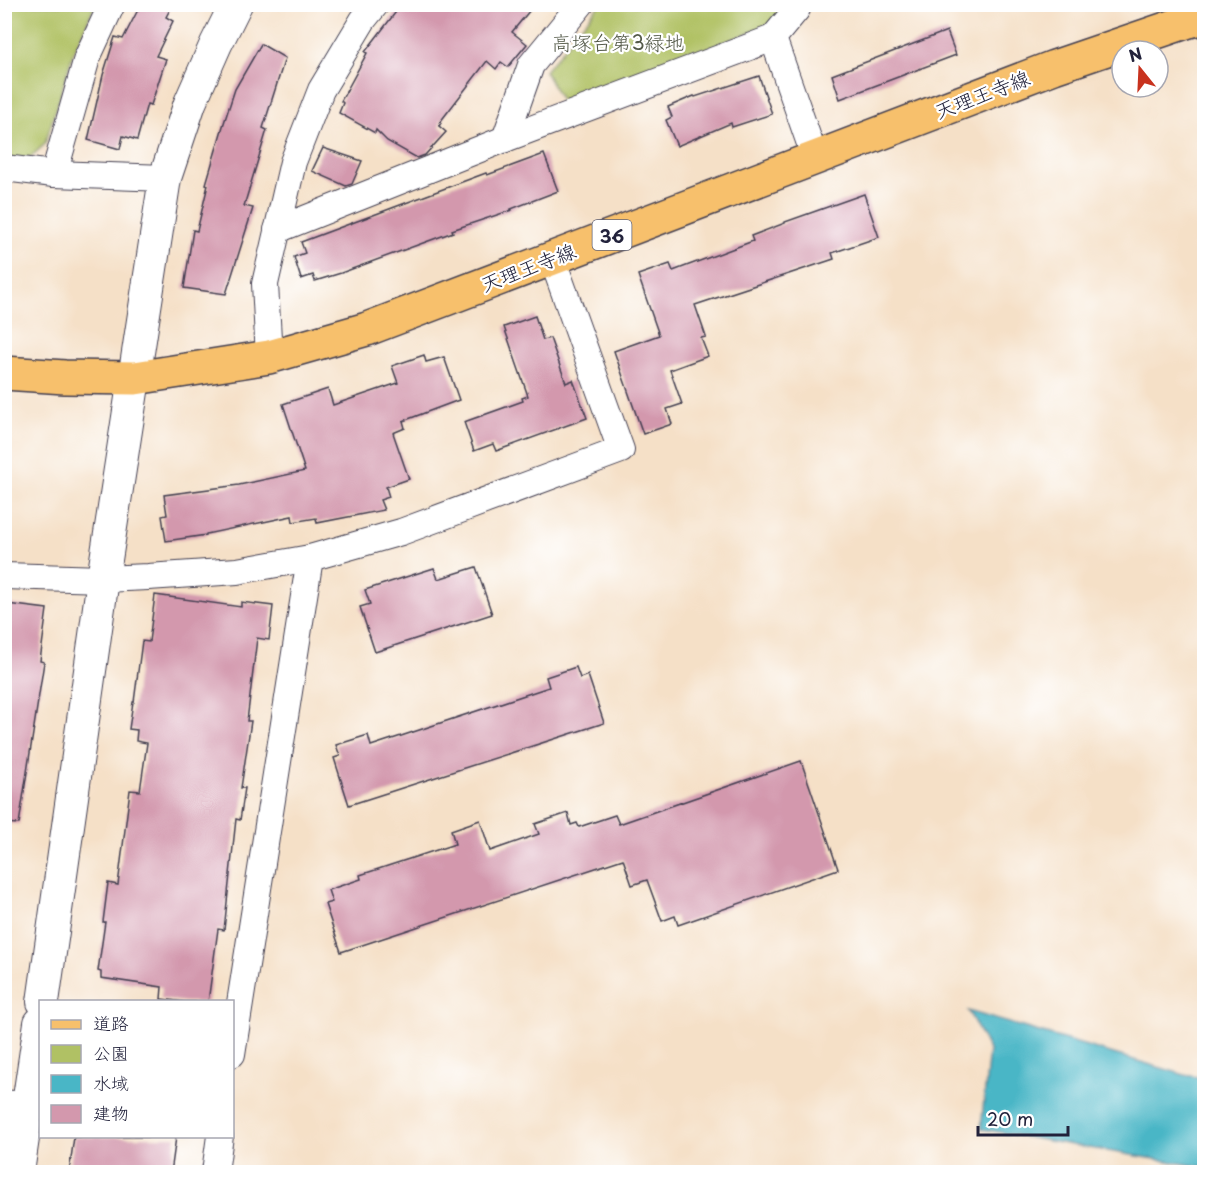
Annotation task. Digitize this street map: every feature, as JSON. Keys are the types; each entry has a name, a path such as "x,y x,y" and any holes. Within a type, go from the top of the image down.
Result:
{"main road":[{"name":"天理王寺線","path":"4,373 135,378 269,357 368,329 1192,14"}],"street":[{"path":"54,174 87,58 112,4"},
{"path":"43,1000 103,579 165,178 190,103 236,4"},
{"path":"269,357 265,284 293,162 321,90 363,20 376,4"},
{"path":"505,139 531,65 581,4"},
{"path":"277,230 505,139 772,38 797,9 796,4"},
{"path":"772,38 815,158"},
{"path":"4,168 54,174 165,178"},
{"path":"4,576 103,579 237,571 310,558 400,532 621,450 552,258"},
{"path":"234,1040 310,558"},
{"path":"18,1173 17,1104 39,1027"},
{"path":"215,1173 220,1138"}],"green space":[{"path":"4,5 95,5 73,54 45,144 26,161 5,158"},
{"name":"高塚台第3緑地","path":"599,5 781,5 781,11 770,25 563,104 545,71"}],"water":[{"path":"968,1011 1185,1075 1204,1078 1204,1167 981,1129 989,1050"}],"building":[{"path":"141,4 173,4 166,17 173,21 156,56 166,59 151,105 147,104 137,140 123,136 120,149 88,140 103,75 115,37 123,39"},
{"path":"402,4 535,4 512,32 527,44 508,67 501,62 496,69 487,61 440,122 439,126 446,132 425,155 417,158 387,141 376,130 375,133 339,113 343,103 341,101 367,53 365,52"},
{"path":"947,31 956,55 840,99 832,75"},
{"path":"261,44 285,58 263,128 267,130 244,206 253,208 226,294 184,288 193,230 197,231 208,185 206,184 223,126 235,89"},
{"path":"759,76 772,114 732,127 731,123 677,146 666,120 672,117 668,107 694,96"},
{"path":"323,148 362,161 352,184 346,186 312,171"},
{"path":"544,154 558,191 341,273 315,281 313,275 301,279 294,257 305,253 301,242 486,173 487,175"},
{"path":"864,194 879,237 832,253 834,259 695,305 706,337 701,338 708,356 670,370 682,404 667,409 672,424 643,434 614,351 659,335 638,275 670,264 673,271 753,241 751,236 785,222"},
{"path":"535,316 543,340 550,338 566,383 573,380 587,418 496,451 493,444 474,451 464,422 523,401 522,398 528,396 504,327"},
{"path":"424,355 426,362 444,357 459,400 403,421 405,428 393,433 409,479 386,487 389,497 380,500 384,510 317,523 316,518 293,522 292,516 206,535 166,541 162,516 167,515 164,495 239,485 305,471 283,404 328,389 333,405 398,383 392,366"},
{"path":"476,567 492,614 375,652 360,607 370,604 365,590 434,568 438,579"},
{"path":"155,595 241,607 241,602 273,606 269,640 257,638 247,721 251,721 241,788 245,788 240,820 236,819 224,930 218,929 208,1000 161,999 162,987 101,978 101,972 98,971 108,883 118,885 130,790 140,791 147,743 136,741 137,730 129,729 142,641 149,642"},
{"path":"7,604 47,609 40,661 44,662 19,824 4,823 4,626"},
{"path":"576,667 580,678 588,675 604,723 349,805 334,758 340,756 336,745 368,735 371,746 549,687 546,677"},
{"path":"801,761 838,869 678,925 675,916 662,921 647,880 632,885 623,859 341,952 325,904 332,902 328,890 361,879 360,875 455,844 451,830 480,820 490,851 539,834 535,824 568,813 571,825 577,823 579,827 615,815 619,824"},
{"path":"74,1138 176,1138 171,1173 125,1167 124,1173 69,1173"}]}
